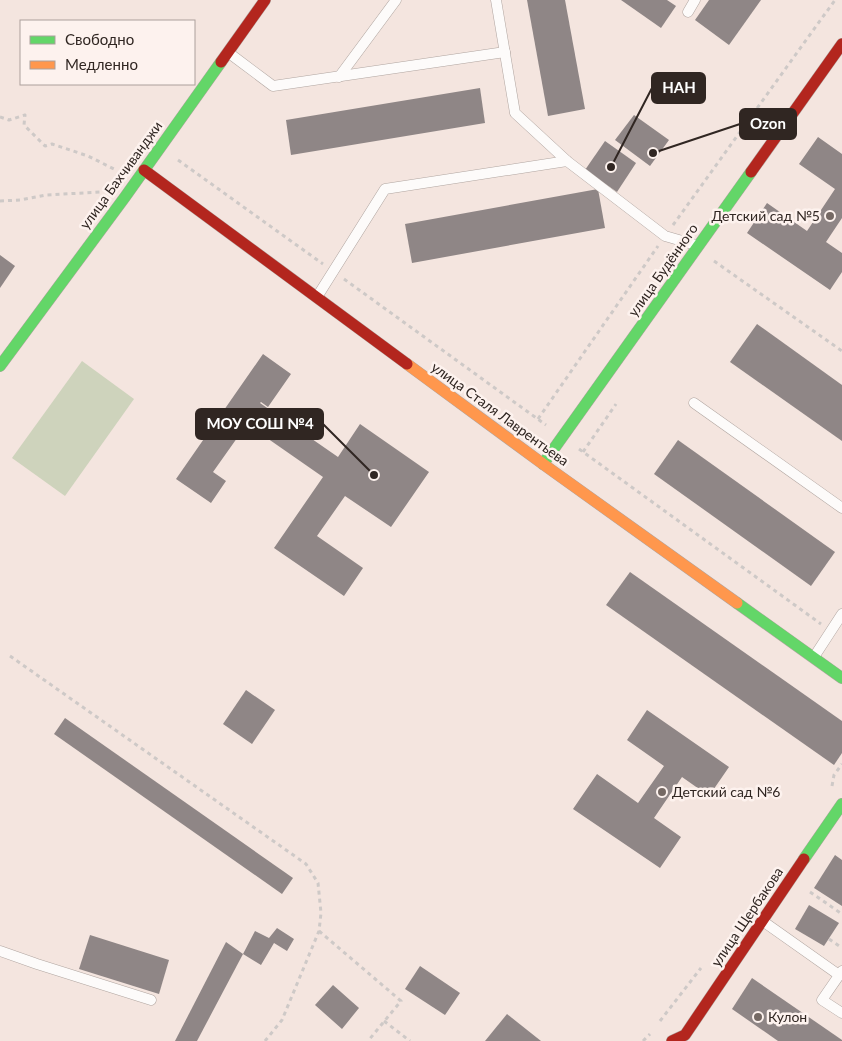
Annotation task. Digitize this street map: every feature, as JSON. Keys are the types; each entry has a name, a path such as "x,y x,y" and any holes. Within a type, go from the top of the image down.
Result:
{"street":[{"name":"улица Бахчиванджи","path":"0,366 144,170 265,0"},
{"name":"улица Будённого","path":"543,464 842,44"},
{"name":"улица Сталя Лаврентьева","path":"144,170 543,464 842,678"},
{"name":"улица Щербакова","path":"672,1041 685,1035 842,804"}],"lane":[{"path":"339,77 396,0"},
{"path":"496,0 515,113 567,160 665,236 699,245"},
{"path":"688,12 695,0"},
{"path":"228,52 273,86 505,52"},
{"path":"317,297 385,189 567,160"},
{"path":"694,403 842,508"},
{"path":"814,658 842,614"},
{"path":"763,921 841,973 822,1000 842,1013"},
{"path":"0,951 151,1000"}],"path":[{"path":"538,420 665,236 835,0"},
{"path":"0,117 9,120 25,115 24,126 45,146 52,144 88,156 120,172 144,170"},
{"path":"177,159 831,631"},
{"path":"0,201 20,200 46,195 100,193 109,188"},
{"path":"709,268 714,260 842,351"},
{"path":"583,452 616,404"},
{"path":"10,656 306,864 318,883 321,913 319,931 282,1020 265,1041"},
{"path":"791,879 842,914"},
{"path":"319,931 401,1001 368,1041"},
{"path":"829,939 842,948"},
{"path":"384,1021 410,1041"}],"green space":[{"path":"82,361 134,399 65,496 12,458"}],"building":[{"path":"527,0 565,0 585,109 548,116"},
{"path":"621,0 667,0 676,6 661,28"},
{"path":"709,0 761,0 729,45 695,20"},
{"path":"480,88 485,123 291,155 286,120"},
{"path":"634,115 669,140 650,166 615,140"},
{"path":"818,137 842,154 842,218 826,242 842,253 842,272 830,290 747,233 767,203 807,231 835,189 799,164"},
{"path":"605,141 636,163 617,192 585,170"},
{"path":"598,189 605,228 412,263 405,224"},
{"path":"0,255 15,266 0,288"},
{"path":"757,324 842,385 842,441 730,362"},
{"path":"263,354 291,374 268,407 260,403 338,457 360,424 429,472 391,527 345,496 317,536 363,568 344,596 274,548 323,477 247,424 213,472 226,481 211,503 176,479"},
{"path":"678,440 835,552 811,586 654,474"},
{"path":"630,572 842,721 842,753 834,765 606,605"},
{"path":"246,690 275,710 252,744 223,724"},
{"path":"647,710 729,767 709,796 682,777 654,818 681,837 660,868 573,809 597,774 638,803 664,766 627,740"},
{"path":"65,718 293,878 282,894 54,734"},
{"path":"835,855 842,860 842,906 814,888"},
{"path":"809,905 839,923 824,946 795,929"},
{"path":"277,928 294,939 287,951 274,943 261,965 243,954 255,931 269,938"},
{"path":"90,935 169,960 159,994 79,969"},
{"path":"226,942 243,954 197,1041 175,1041"},
{"path":"420,966 460,993 445,1015 405,989"},
{"path":"752,978 842,1041 778,1041 732,1009"},
{"path":"333,985 359,1008 342,1029 315,1005"},
{"path":"507,1014 541,1041 485,1041"}],"traffic: fast":[{"path":"0,366 125,197 221,62"},
{"path":"543,464 751,172"},
{"path":"737,603 842,678"},
{"path":"804,859 842,804"}],"traffic: slow":[{"path":"407,364 737,603"}],"traffic: jam":[{"path":"221,62 265,0"},
{"path":"751,172 842,44"},
{"path":"144,170 407,364"},
{"path":"672,1041 685,1035 804,859"}],"place":[{"name":"Ozon","path":"653,153"},
{"name":"НАН","path":"611,167"},
{"name":"Детский сад №5","path":"830,216"},
{"name":"МОУ СОШ №4","path":"374,475"},
{"name":"Детский сад №6","path":"662,792"},
{"name":"Кулон","path":"758,1017"}]}
